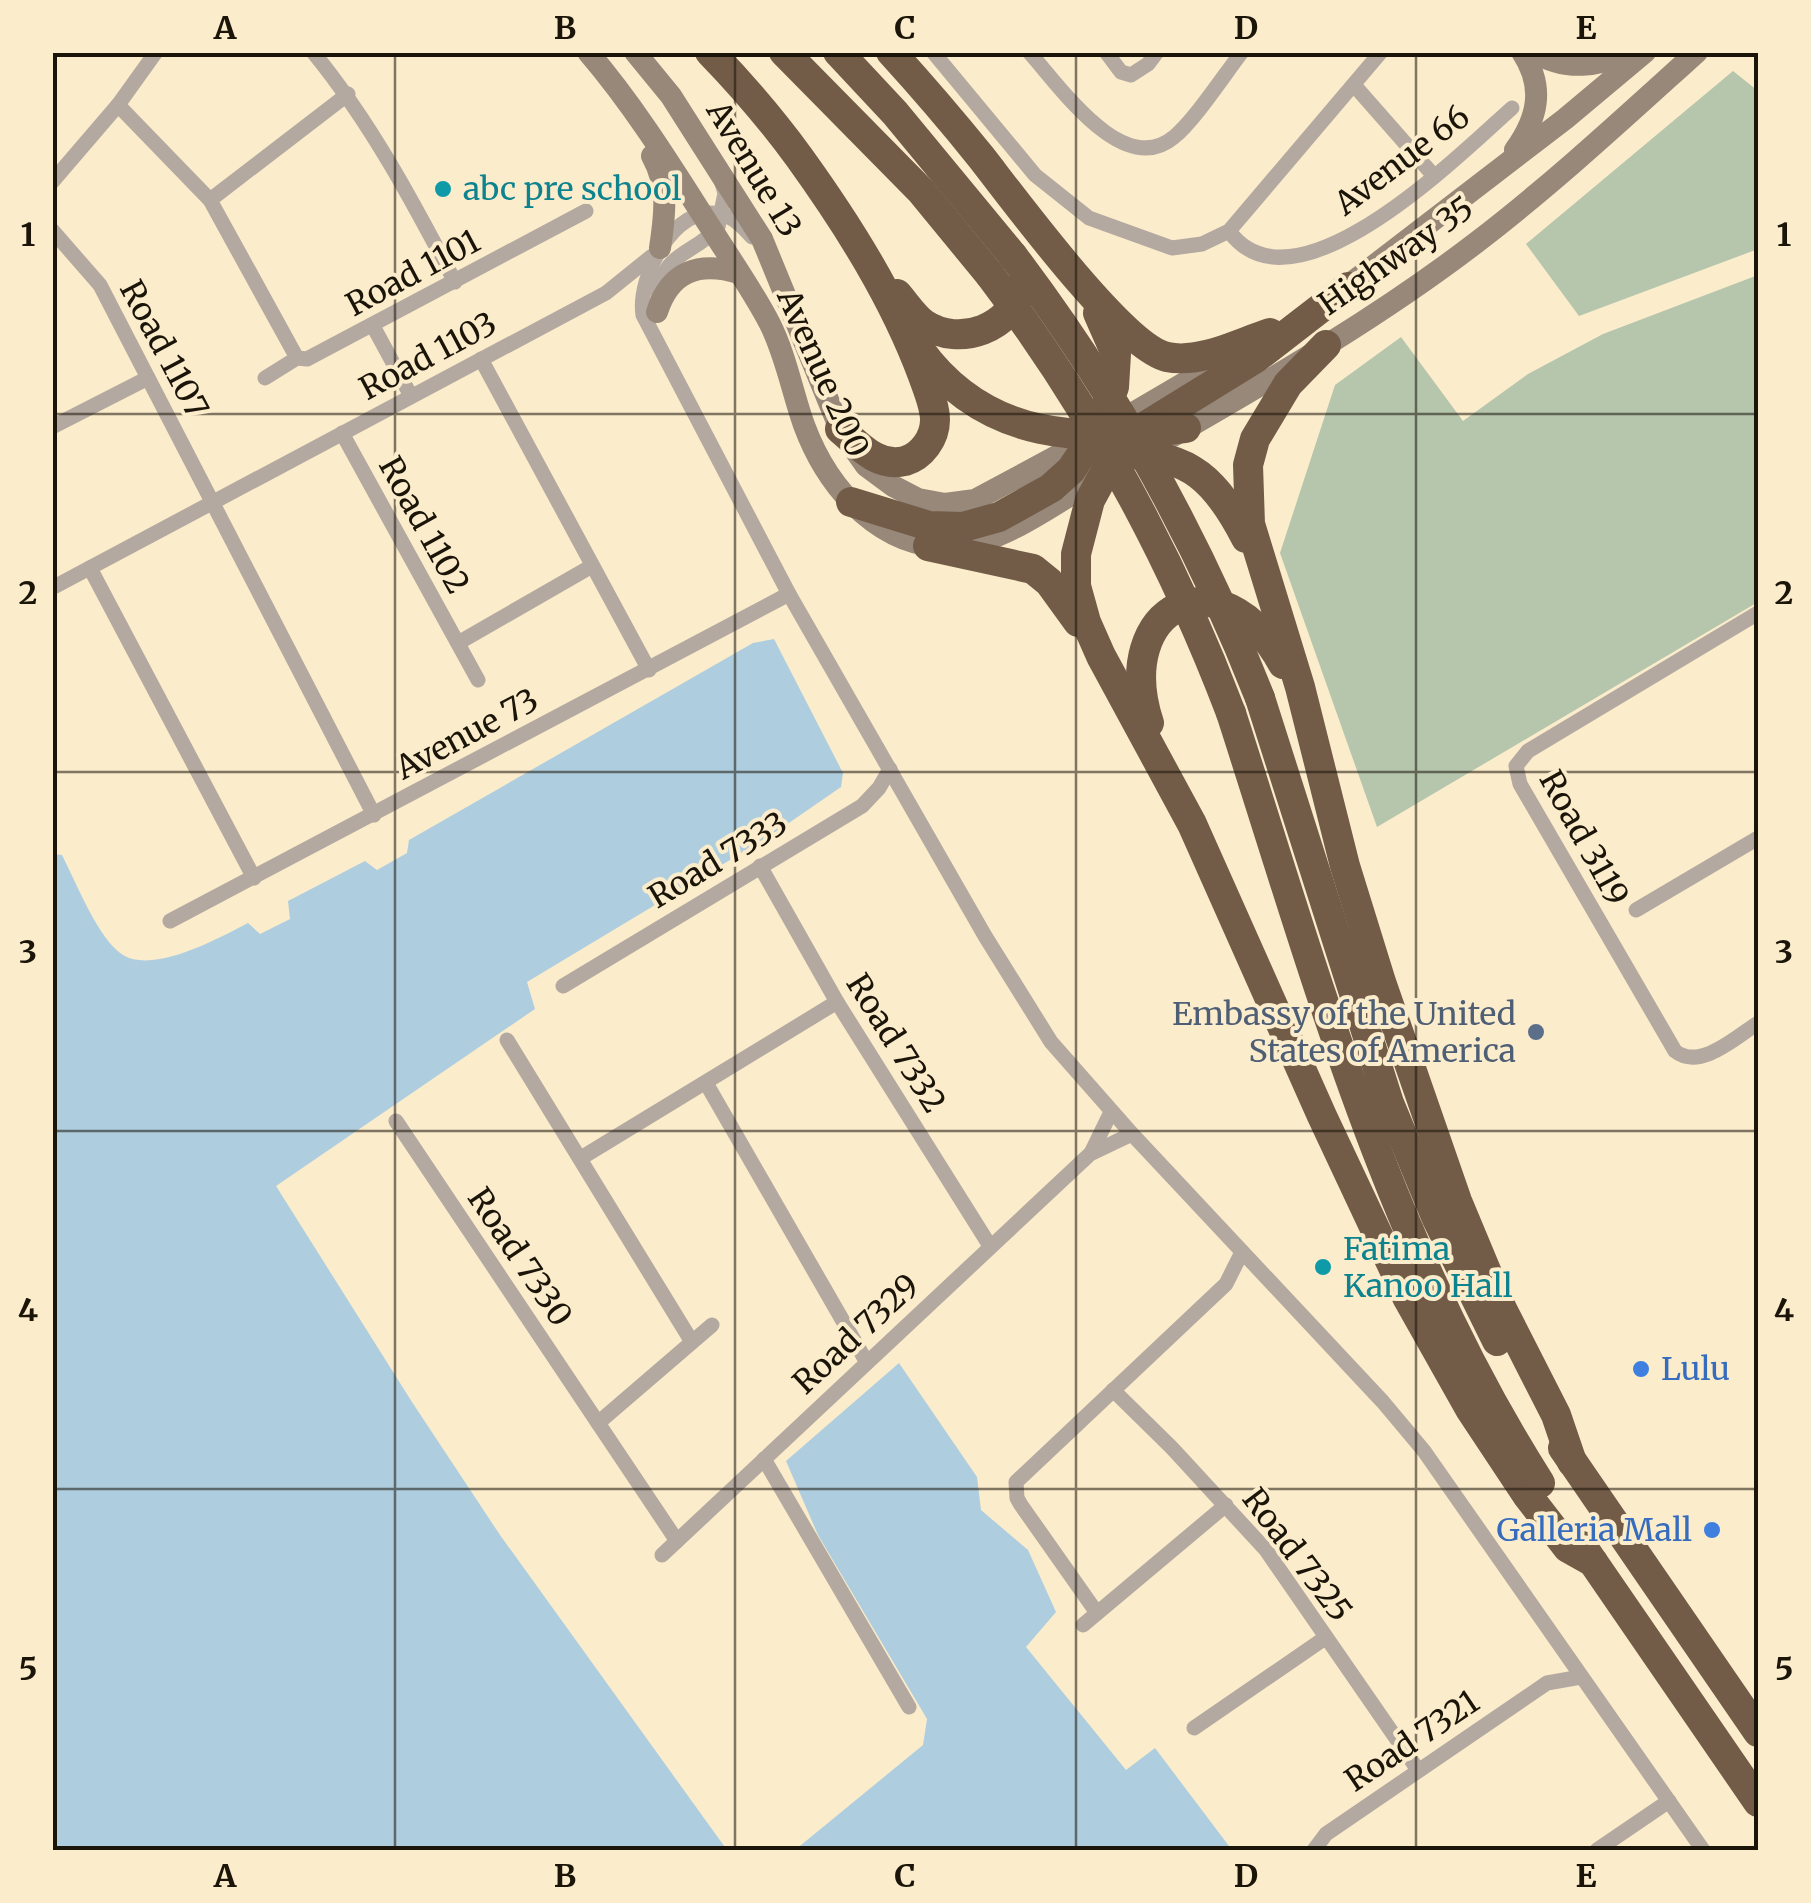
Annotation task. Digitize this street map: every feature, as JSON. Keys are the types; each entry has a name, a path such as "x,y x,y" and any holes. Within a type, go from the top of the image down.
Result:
{"highway":[{"path":"710,52 798,157 865,258 901,324 931,399 935,420 932,437 922,451 908,460 875,459 840,429"},
{"path":"784,52 921,192 1002,265 1151,528 1197,623 1231,713 1360,1110 1422,1266 1536,1477 1758,1802"},
{"path":"838,52 895,113 1002,265 1098,376 1173,506 1235,635 1260,698 1395,1118 1437,1218 1497,1343 1572,1462 1758,1732"},
{"path":"891,52 1050,244 1137,341 1162,356 1182,360 1270,333"},
{"path":"865,258 923,324 962,336 983,332 1000,318 1021,293 1026,262 1021,236 1008,206 978,154"},
{"path":"1050,244 1098,314 1116,354 1104,452 1076,554 1076,586 1100,656"},
{"path":"851,502 929,526 981,524 1051,488 1256,358 1348,287"},
{"path":"901,324 936,372 970,400 1009,421 1062,434 1104,452 1169,458 1198,470 1219,492 1263,572"},
{"path":"1326,345 1288,384 1255,439 1248,465 1250,524 1292,658 1344,866 1376,966 1457,1201 1502,1309 1556,1414 1572,1462"},
{"path":"1104,452 1186,428"},
{"path":"928,546 1033,570 1065,602 1100,656 1192,824 1408,1300 1470,1408 1527,1495 1568,1548 1592,1562"},
{"path":"1165,772 1141,698 1140,666 1155,628 1190,602 1202,600 1223,605 1261,632 1284,665 1314,747"}],"street":[{"path":"52,182 156,52"},
{"path":"313,52 348,94 403,183 455,282"},
{"path":"576,52 645,144 661,174 666,203 660,248 644,281 640,300 648,328 788,594 985,936 1051,1042 1424,1451 1703,1850"},
{"name":"Avenue 13","path":"588,52 713,220"},
{"name":"Avenue 13","path":"635,52 671,96 718,168 762,240 777,273"},
{"path":"933,52 1034,176 1089,218 1172,248 1202,244 1229,231 1381,52"},
{"path":"1029,52 1104,133 1130,147 1153,148 1173,138 1242,52"},
{"path":"1106,52 1121,72 1131,75 1148,64 1157,52"},
{"path":"1502,167 1530,128 1537,106 1537,86 1522,52"},
{"path":"1534,52 1566,66 1604,64 1633,52"},
{"name":"Highway 35","path":"1104,452 1270,333 1348,287 1645,52"},
{"name":"Highway 35","path":"1186,428 1326,345 1473,245 1562,174 1698,52"},
{"path":"1354,85 1434,176"},
{"path":"210,200 348,94"},
{"path":"118,104 210,200 296,358"},
{"name":"Avenue 66","path":"1229,231 1243,247 1264,256 1294,257 1335,243 1370,224 1434,176 1512,108"},
{"name":"Avenue 200","path":"718,168 724,194 713,220 770,325 790,374 804,426 818,453 851,502 876,526 903,540 928,546 962,546 996,535 1104,452"},
{"name":"Road 1101","path":"264,378 296,358 307,358 373,326 586,211"},
{"path":"660,248 678,230 713,220"},
{"path":"665,362 657,312 658,289 666,268 713,220"},
{"name":"Avenue 200","path":"713,220 740,224 777,273 840,429 866,466 892,486 918,499 944,504 974,500 1104,452"},
{"name":"Road 1107","path":"52,230 100,284 213,502"},
{"name":"Road 1103","path":"52,588 606,293 660,248"},
{"path":"657,312 663,293 686,273 722,268 739,273"},
{"path":"373,326 411,396"},
{"path":"481,359 648,670"},
{"path":"52,427 148,378"},
{"name":"Road 1102","path":"342,433 478,680"},
{"path":"213,502 374,814"},
{"name":"Road 1102","path":"458,644 592,566"},
{"path":"90,568 254,878"},
{"name":"Avenue 73","path":"170,921 788,594"},
{"name":"Road 3119","path":"1758,613 1528,751 1520,758 1516,775 1675,1051 1696,1059 1758,1024"},
{"name":"Road 7333","path":"563,986 862,806 890,769"},
{"path":"862,806 905,794"},
{"path":"1636,910 1758,838"},
{"name":"Road 7332","path":"760,866 837,1002 990,1246"},
{"path":"581,1158 837,1002"},
{"path":"507,1040 692,1342"},
{"path":"706,1083 866,1361"},
{"name":"Road 7329","path":"1090,1154 1111,1112"},
{"name":"Road 7330","path":"396,1121 677,1541"},
{"name":"Road 7329","path":"662,1555 1090,1154 1132,1134"},
{"path":"1098,1613 1021,1504 1016,1490 1021,1475 1226,1284 1242,1252"},
{"path":"1226,1284 1260,1271"},
{"path":"598,1423 712,1325"},
{"name":"Road 7325","path":"1113,1390 1266,1550 1418,1770"},
{"path":"764,1458 909,1707"},
{"path":"1083,1625 1226,1504"},
{"path":"1194,1728 1326,1638"},
{"name":"Road 7321","path":"1547,1683 1563,1651"},
{"name":"Road 7321","path":"1314,1850 1326,1834 1547,1683 1581,1677"},
{"path":"1596,1850 1669,1801"}],"green space":[{"path":"1733,71 1758,91 1758,249 1579,316 1526,244"},
{"path":"1758,275 1758,602 1377,827 1280,553 1335,385 1401,337 1463,421 1528,374 1603,334"}],"water":[{"path":"774,639 843,773 841,787 770,836 527,982 535,1009 276,1186 500,1535 727,1850 53,1850 53,854 62,855 96,923 123,955 136,960 169,957 248,923 260,934 290,919 288,901 365,861 377,870 407,853 409,840 753,643"},
{"path":"899,1363 977,1477 981,1510 1028,1550 1056,1612 1026,1647 1126,1770 1155,1748 1232,1850 795,1850 923,1745 927,1719 818,1535 786,1461"}],"place":[{"name":"abc pre school","path":"443,189"},
{"name":"Embassy of the United States of America","path":"1536,1032"},
{"name":"Fatima Kanoo Hall","path":"1323,1267"},
{"name":"Lulu","path":"1641,1369"},
{"name":"Galleria Mall","path":"1712,1530"}]}
